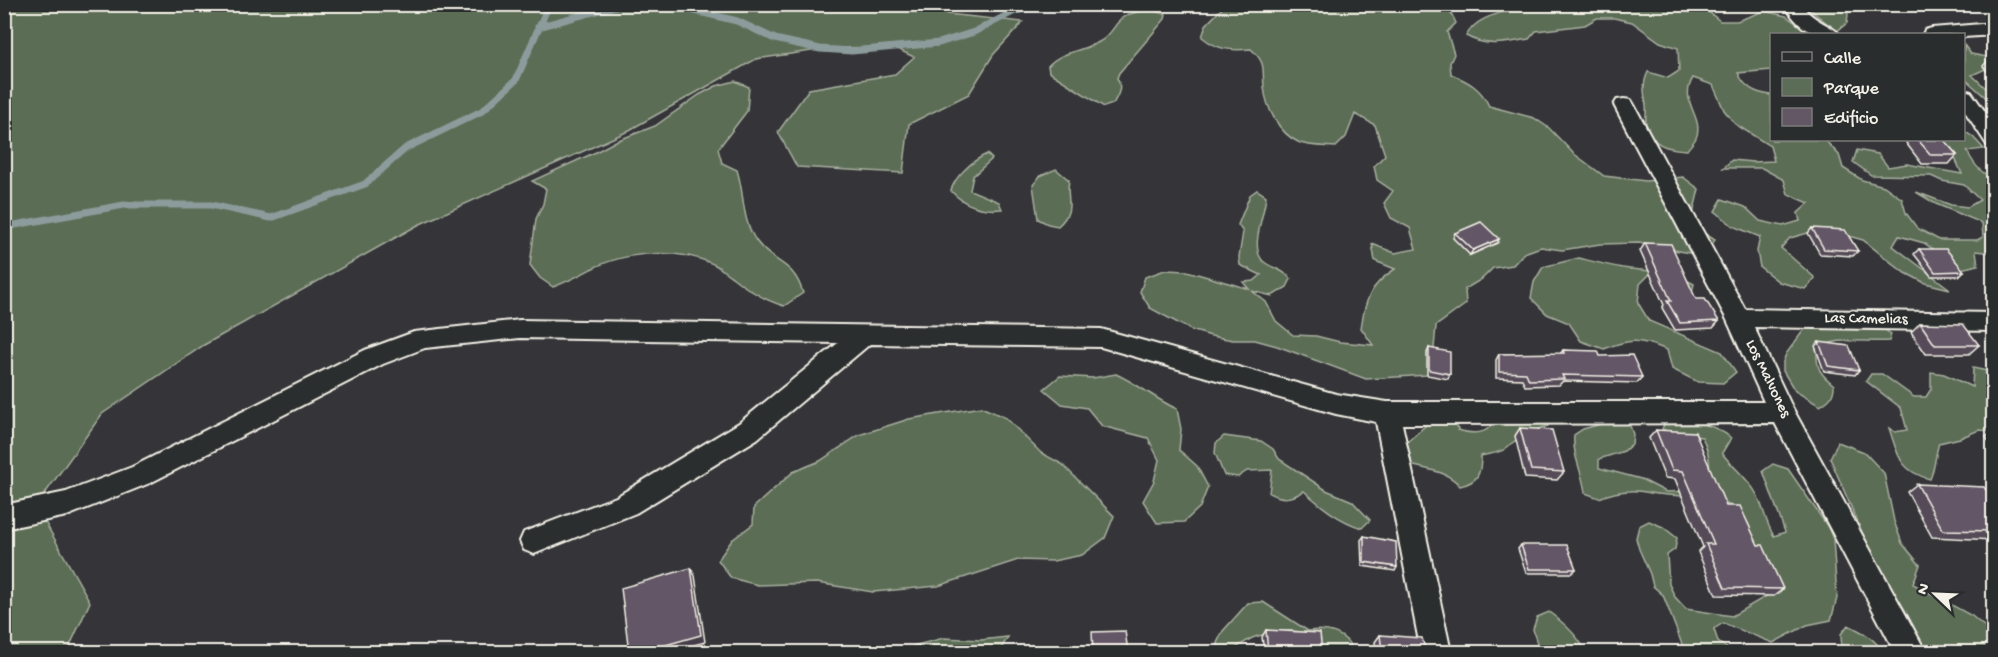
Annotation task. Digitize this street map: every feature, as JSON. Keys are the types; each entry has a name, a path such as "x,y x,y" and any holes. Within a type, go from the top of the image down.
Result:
{"street":[{"path":"928,4 945,4"},
{"path":"1797,4 1796,9 1804,21 1818,31 1826,33"},
{"path":"1944,33 1994,29"},
{"path":"1965,97 1994,140"},
{"name":"Los Malvones","path":"1624,105 1738,318 1782,412 1911,652"},
{"name":"Las Camelias","path":"1738,318 1994,322"},
{"path":"4,517 67,504 141,475 374,357 423,339 520,329 1101,338 1336,404 1387,413 1782,412"},
{"path":"534,541 626,505 748,431 867,333"},
{"path":"1387,413 1436,652"}],"green space":[{"path":"944,4 947,14 1023,22 993,55 969,94 909,124 903,173 797,167 778,132 809,89 895,74 914,57 893,47 832,48 756,59 624,133 418,225 204,345 102,414 36,506 90,602 67,652 5,652 4,5"},
{"path":"1225,5 1447,5 1456,23 1447,32 1454,54 1450,63 1451,74 1474,86 1489,106 1534,118 1549,128 1573,153 1604,176 1646,181 1683,177 1699,189 1693,214 1696,228 1715,240 1707,250 1689,253 1639,243 1600,244 1562,250 1541,247 1524,253 1513,265 1493,268 1482,279 1465,289 1466,304 1436,326 1433,359 1427,375 1366,379 1277,346 1255,340 1233,340 1211,336 1191,330 1150,308 1140,292 1145,277 1165,270 1187,271 1249,289 1243,282 1254,281 1261,275 1240,265 1243,232 1238,225 1250,195 1257,190 1266,196 1259,230 1257,247 1259,255 1266,264 1291,279 1287,287 1272,296 1252,291 1266,302 1276,321 1293,335 1316,336 1340,342 1373,345 1361,328 1364,309 1374,287 1395,269 1375,261 1372,244 1395,253 1416,249 1410,228 1391,218 1384,203 1393,191 1377,180 1374,166 1385,155 1375,125 1355,114 1346,137 1336,147 1307,145 1291,138 1279,126 1271,111 1265,95 1263,66 1256,54 1251,49 1230,50 1219,47 1202,37 1206,25"},
{"path":"1527,5 1700,5 1720,21 1737,21 1764,11 1786,16 1804,29 1804,33 1770,33 1770,70 1738,73 1751,89 1770,95 1770,141 1826,141 1839,155 1843,168 1862,180 1884,186 1902,199 1906,213 1917,228 1939,240 1977,240 1983,237 1982,223 1936,204 1916,192 1951,205 1968,207 1980,200 1964,185 1942,181 1931,176 1871,175 1853,162 1857,150 1878,154 1888,167 1907,164 1962,174 1950,147 1918,141 1965,141 1965,132 1984,149 1967,151 1972,160 1993,178 1993,253 1976,251 1978,265 1961,269 1924,243 1899,236 1893,246 1950,289 1925,283 1902,271 1863,240 1841,234 1808,233 1790,238 1781,248 1815,278 1805,289 1779,282 1760,267 1757,251 1760,237 1733,226 1715,211 1722,199 1745,207 1760,221 1783,226 1800,221 1798,213 1809,203 1788,194 1784,180 1762,168 1723,168 1732,160 1774,161 1770,146 1735,124 1724,110 1713,85 1693,78 1688,95 1698,130 1695,140 1687,150 1661,145 1648,131 1644,88 1648,72 1668,78 1679,71 1678,48 1660,42 1632,22 1614,18 1597,18 1585,25 1536,31 1529,39 1504,43 1482,42 1466,36 1478,23"},
{"path":"1804,5 1842,5 1848,14 1847,23 1837,31"},
{"path":"1149,10 1166,14 1165,19 1119,73 1117,78 1120,85 1119,91 1113,104 1104,107 1049,72 1048,66 1053,61 1103,40 1125,16"},
{"path":"1965,46 1971,54 1993,58 1990,67 1972,75 1993,95 1993,104 1965,79"},
{"path":"735,81 749,87 747,111 718,149 722,163 737,170 748,225 752,234 763,249 789,268 799,282 803,293 784,306 756,294 717,266 703,260 671,254 621,258 553,287 540,278 530,265 536,219 543,204 546,189 532,181 616,141 655,126 699,95 716,86"},
{"path":"987,154 992,159 973,176 970,190 999,202 1002,209 974,206 951,191 965,169"},
{"path":"1056,169 1069,180 1069,209 1058,226 1038,219 1033,185 1040,176"},
{"path":"1579,258 1617,267 1663,273 1694,284 1691,297 1650,274 1640,284 1638,303 1649,321 1722,352 1736,372 1723,383 1698,382 1672,369 1667,350 1658,346 1635,341 1604,349 1581,341 1569,323 1547,314 1531,298 1534,282 1543,267"},
{"path":"1873,322 1891,334 1889,341 1841,341 1824,345 1817,350 1820,370 1834,385 1829,400 1820,406 1795,391 1783,371 1783,362 1786,354 1806,327"},
{"path":"1973,368 1987,371 1993,377 1993,391 1990,393 1993,400 1993,431 1979,430 1939,443 1930,479 1920,476 1901,461 1889,428 1895,432 1907,430 1901,408 1866,381 1871,374 1882,374 1914,397 1926,397 1931,389 1931,372 1944,374 1972,387"},
{"path":"1116,374 1177,409 1181,429 1179,450 1197,466 1208,487 1200,507 1184,522 1157,523 1143,501 1154,481 1159,460 1148,438 1102,426 1087,408 1062,404 1044,389 1060,376 1093,378"},
{"path":"1525,401 1538,403 1548,414 1548,426 1524,435 1503,450 1481,456 1479,472 1471,482 1460,486 1440,472 1400,461 1399,449 1432,420 1455,416 1458,430 1481,432 1489,428 1506,410"},
{"path":"981,407 1006,418 1041,453 1062,464 1114,516 1105,538 1082,555 1053,561 1018,560 938,586 873,592 817,583 758,585 731,578 718,560 732,540 753,524 754,507 793,472 820,461 859,435 909,419"},
{"path":"1616,420 1629,423 1633,434 1632,444 1624,451 1599,459 1599,468 1641,479 1666,492 1692,491 1709,479 1710,468 1708,452 1702,437 1675,434 1662,429 1666,420 1700,423 1731,438 1722,453 1756,493 1774,536 1785,532 1763,471 1773,464 1788,469 1828,527 1833,539 1837,598 1831,620 1807,625 1773,643 1723,623 1714,629 1718,642 1733,652 1685,652 1663,595 1653,586 1639,549 1636,538 1639,526 1649,521 1663,527 1677,538 1675,549 1667,555 1669,584 1675,597 1686,609 1732,616 1772,593 1780,585 1745,517 1729,505 1709,499 1637,491 1618,492 1599,498 1585,493 1575,450 1574,435 1583,429"},
{"path":"1224,436 1261,441 1273,449 1279,459 1326,490 1352,501 1370,520 1362,528 1346,522 1317,503 1304,491 1287,498 1269,493 1272,470 1247,471 1238,477 1224,475 1215,453 1216,443"},
{"path":"1838,442 1864,452 1884,473 1894,521 1902,543 1920,565 1913,584 1972,616 1993,634 1993,652 1926,652 1905,610 1873,558 1830,458"},
{"path":"1263,602 1308,631 1322,630 1336,633 1346,640 1354,652 1325,652 1310,637 1294,631 1285,631 1255,637 1227,652 1222,652 1217,643 1223,631 1248,603"},
{"path":"1549,612 1570,630 1586,652 1539,652 1533,629 1537,617"},
{"path":"1848,625 1868,636 1883,652 1842,652 1841,634"},
{"path":"1008,637 999,652 909,652 913,646 944,638 981,640"}],"building":[{"path":"1919,141 1945,141 1957,155 1931,155"},
{"path":"1481,222 1499,239 1473,250 1455,233"},
{"path":"1812,228 1845,230 1858,251 1824,249"},
{"path":"1645,243 1671,244 1696,299 1705,299 1719,321 1680,323 1667,301 1671,301"},
{"path":"1919,249 1946,249 1964,271 1935,272"},
{"path":"1920,323 1963,324 1979,345 1935,345"},
{"path":"1819,342 1849,346 1859,370 1828,366"},
{"path":"1429,348 1450,352 1450,374 1429,370"},
{"path":"1563,350 1598,351 1600,356 1632,355 1642,377 1562,375 1564,379 1529,380 1526,373 1499,372 1499,354 1564,353"},
{"path":"1520,428 1552,430 1564,472 1531,470"},
{"path":"1656,430 1695,432 1726,506 1740,506 1758,545 1763,545 1783,589 1725,588 1706,544 1714,544 1683,471 1672,470"},
{"path":"1917,484 1984,487 1994,501 1994,531 1943,530"},
{"path":"1364,536 1396,542 1397,567 1364,562"},
{"path":"1521,545 1567,545 1576,569 1529,569"},
{"path":"691,568 701,635 641,652 629,652 621,588"},
{"path":"1266,630 1320,633 1322,652 1268,652"},
{"path":"1125,631 1128,652 1093,652 1092,632"},
{"path":"1380,635 1422,638 1426,652 1382,652"}],"waterway":[{"path":"539,27 549,4"},
{"path":"539,27 622,4"},
{"path":"666,4 737,21 775,39 820,49 852,51 939,43 974,32 1015,11 1039,6 1078,4"},
{"path":"4,227 124,205 211,205 271,218 365,184 406,148 482,111 516,80 539,27"}]}
